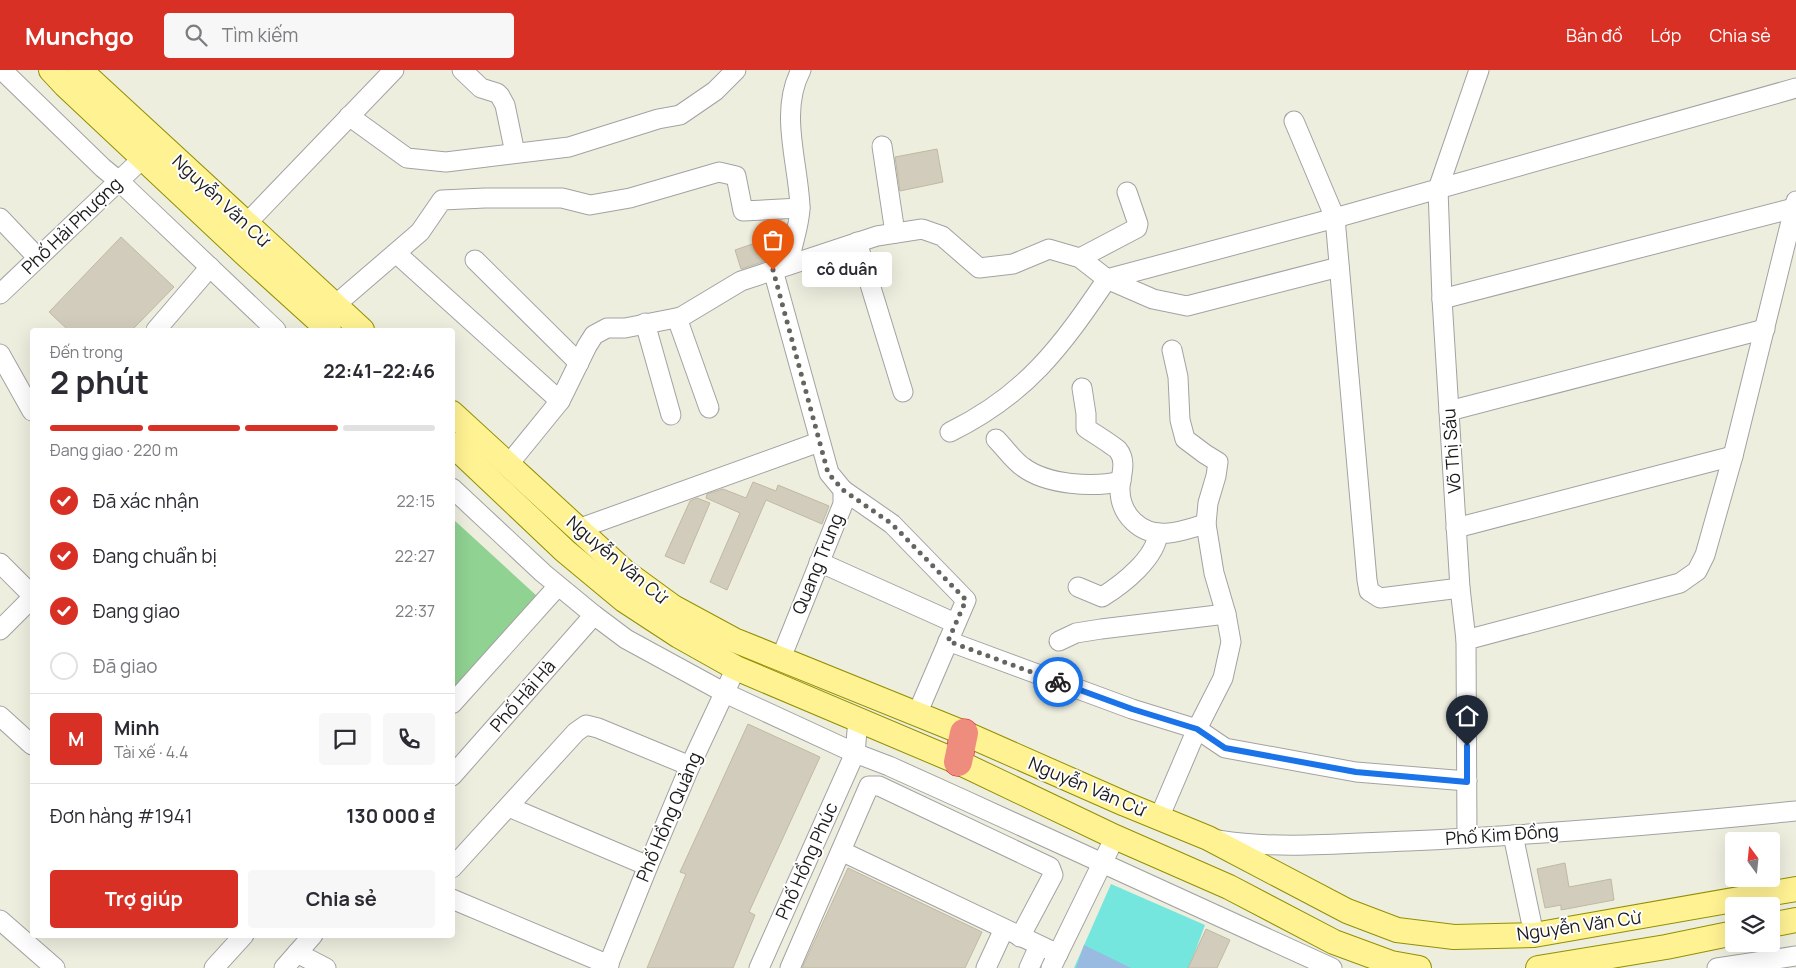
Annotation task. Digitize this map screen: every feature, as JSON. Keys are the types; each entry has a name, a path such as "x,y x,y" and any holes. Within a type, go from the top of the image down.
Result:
{"highway":[{"path":"958,762 964,733"}],"main road":[{"name":"Nguyễn Văn Cừ","path":"51,70 245,254 327,328"},
{"name":"Nguyễn Văn Cừ","path":"80,70 360,328"},
{"name":"Nguyễn Văn Cừ","path":"455,416 625,572 673,607 734,640 964,733 1208,838 1348,911 1397,930 1454,937 1534,936 1796,889"},
{"name":"Nguyễn Văn Cừ","path":"455,447 566,551 624,600 679,636 736,668 958,762 1115,837 1228,888 1334,942 1391,963 1419,968"},
{"path":"1780,923 1796,920"},
{"name":"Nguyễn Văn Cừ","path":"1538,968 1666,947 1725,935"}],"street":[{"path":"246,224 394,70"},
{"path":"462,70 481,88 497,93 500,96 505,105 515,153"},
{"path":"349,116 407,158 446,162 569,147 658,119 680,115 715,91 736,70"},
{"path":"780,268 800,208 790,119 792,98 801,70"},
{"name":"Võ Thị Sáu","path":"1467,838 1466,640 1456,528 1442,299 1438,189 1479,70"},
{"path":"5,81 119,181 274,328"},
{"path":"950,432 1013,394 1039,370 1074,327 1107,279 1335,218 1796,88"},
{"path":"1294,121 1335,218 1357,484 1366,580 1369,591 1380,598 1460,588"},
{"path":"882,146 895,233"},
{"name":"Phố Hải Phượng","path":"0,294 143,158"},
{"path":"334,306 420,232 442,200 562,198 590,205 630,198 720,172 736,176 743,211 800,208"},
{"path":"1080,258 1137,228 1138,224 1127,192"},
{"path":"1442,299 1795,205 1734,456 1705,555 1697,571 1680,583 1466,640"},
{"path":"0,218 38,258"},
{"path":"508,465 560,401 594,335 606,328 625,328 681,317 741,281 877,236 922,229 942,236 979,268 1013,264 1049,249 1080,258 1107,279 1153,299 1187,306 1339,266"},
{"path":"857,242 903,392"},
{"path":"396,252 560,401"},
{"path":"475,260 578,363"},
{"path":"158,328 210,267"},
{"name":"Quang Trung","path":"780,268 819,442 828,473 843,490 843,504 781,658"},
{"path":"677,318 709,408"},
{"path":"645,323 671,416"},
{"path":"1449,412 1765,329"},
{"path":"1159,818 1197,729 1223,678 1231,642 1226,614 1214,573 1206,524 1208,503 1218,462 1185,439 1180,420 1178,377 1172,350"},
{"path":"0,354 30,407"},
{"path":"1082,388 1086,428 1117,449 1121,457 1123,466 1121,502 1130,519 1144,530 1158,533 1169,533 1206,524"},
{"path":"996,439 1023,467 1045,478 1072,484 1092,483 1106,485 1121,481"},
{"path":"578,529 819,442"},
{"path":"1456,528 1734,456"},
{"path":"843,490 892,524 966,600 917,714"},
{"path":"455,491 558,586 626,639 725,692 855,753 889,766 1332,968"},
{"path":"1078,587 1102,597 1123,584 1157,543 1158,533"},
{"path":"543,573 566,551"},
{"path":"819,562 956,623"},
{"path":"0,563 30,595"},
{"path":"455,701 558,586"},
{"path":"0,630 30,599"},
{"path":"1059,641 1076,634 1101,629 1226,614"},
{"name":"Phố Hải Hà","path":"455,773 594,615"},
{"path":"948,641 1132,709 1197,729 1225,748 1356,772 1467,782"},
{"name":"Phố Hồng Quảng","path":"608,966 690,766 736,668"},
{"path":"0,716 30,743"},
{"name":"Phố Hồng Phúc","path":"759,968 855,753 858,720"},
{"path":"455,865 576,732 586,726 598,728 690,766"},
{"path":"880,786 889,766"},
{"path":"790,968 869,786 880,786 1050,867 1053,875 986,968"},
{"path":"509,807 648,866"},
{"name":"Phố Kim Đồng","path":"1208,838 1238,843 1319,845 1513,835 1687,822 1796,811"},
{"path":"1513,835 1534,936"},
{"path":"841,851 1039,946 1055,961 1115,837"},
{"path":"455,900 608,966"},
{"path":"0,920 55,968"},
{"path":"214,968 240,938"},
{"path":"284,968 310,938"},
{"path":"1029,968 1039,946"},
{"path":"297,954 326,968"},
{"path":"1717,968 1796,956"}],"green space":[{"path":"455,521 538,597 455,690"}],"shaded area":[{"path":"1111,884 1205,925 1189,968 1074,968"},
{"path":"1084,945 1131,968 1076,968"}],"building":[{"path":"937,149 943,182 900,191 895,157"},
{"path":"121,237 174,287 134,328 66,328 49,312"},
{"path":"764,240 771,259 741,269 735,250"},
{"path":"753,482 776,491 778,485 829,506 822,524 766,500 727,590 710,582 740,513 706,498 707,494 723,489 746,498"},
{"path":"697,498 710,503 684,564 665,556 690,501"},
{"path":"748,724 820,757 749,912 755,915 733,968 647,968 686,874 680,872"},
{"path":"1565,863 1569,887 1611,879 1614,900 1561,910 1561,905 1545,908 1537,869"},
{"path":"848,868 982,932 965,968 802,968"},
{"path":"1206,929 1230,940 1217,968 1188,968"}],"way so far":[{"path":"773,270 828,473 843,490 892,524 966,600 948,641 1058,682"}],"place":[{"name":"cô duân","path":"773,270"}],"route":[{"path":"1058,682 1132,709 1197,729 1225,748 1356,772 1467,782 1467,746"}]}
